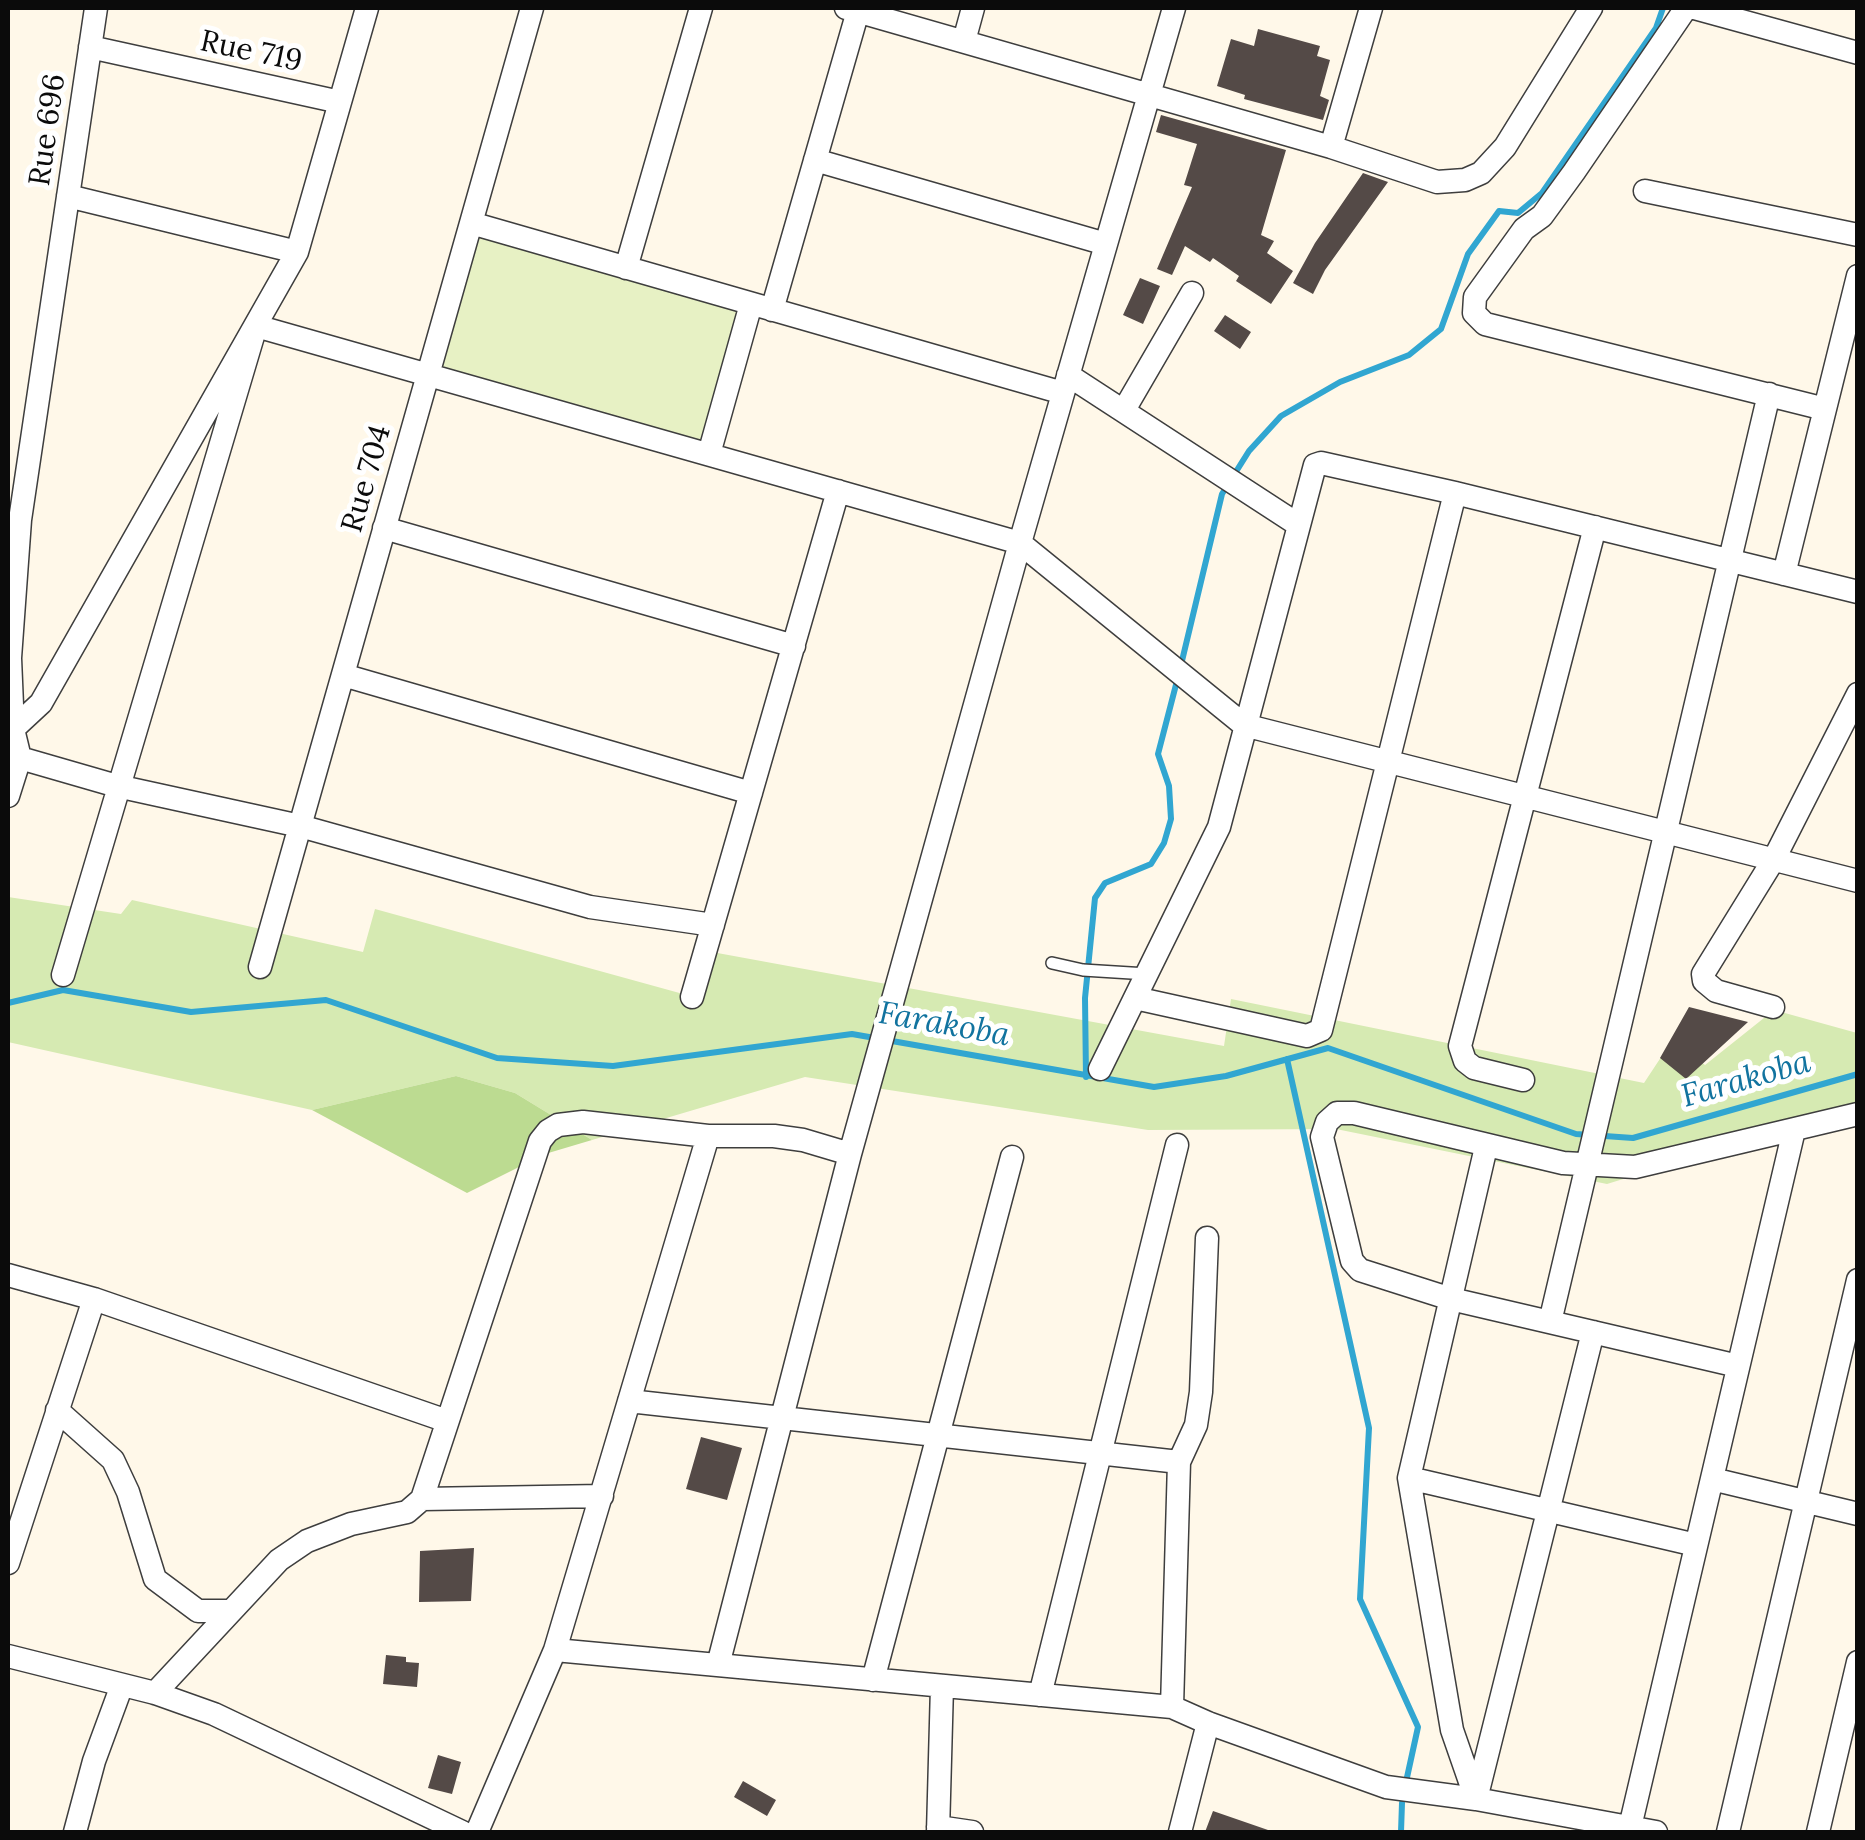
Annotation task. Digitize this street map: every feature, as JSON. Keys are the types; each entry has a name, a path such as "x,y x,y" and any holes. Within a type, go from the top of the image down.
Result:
{"street":[{"name":"Rue 696","path":"20,758 13,730 10,658 14,519 96,8"},
{"path":"13,730 41,704 296,252 367,8"},
{"name":"Rue 704","path":"260,968 532,8"},
{"path":"626,268 701,8"},
{"path":"964,41 973,8"},
{"path":"718,1665 850,1154 1174,8"},
{"path":"1331,147 1371,8"},
{"path":"709,454 815,160 852,9 1331,147 1436,182 1465,180 1481,173 1506,147 1591,8"},
{"path":"1825,409 1485,324 1474,313 1475,297 1524,229 1542,216 1690,8 1858,52"},
{"name":"Rue 719","path":"90,47 340,102"},
{"path":"815,160 1106,244"},
{"path":"1645,191 1858,234"},
{"path":"68,196 296,252"},
{"path":"471,223 761,307 1065,384 1124,410 1297,524"},
{"path":"1784,574 1825,409 1852,320 1858,276"},
{"path":"1124,410 1192,293"},
{"path":"256,326 1020,543 1244,724 1858,880"},
{"path":"63,975 256,326"},
{"path":"1550,1322 1769,394"},
{"path":"1100,1069 1219,827 1314,465 1321,463 1455,493 1858,592"},
{"path":"692,997 838,491"},
{"path":"1135,998 1307,1036 1321,1030 1455,493"},
{"path":"1522,1080 1474,1068 1465,1061 1460,1046 1595,527"},
{"path":"384,528 794,646"},
{"path":"343,675 752,793"},
{"path":"1773,1007 1716,991 1703,974 1774,859 1858,694"},
{"path":"8,796 20,758 117,786 300,826 590,907 714,925"},
{"path":"1738,1366 1451,1299 1370,1275 1352,1261 1322,1137 1327,1122 1336,1113 1354,1113 1486,1147 1653,1165 1858,1114"},
{"path":"155,1693 279,1560 307,1541 351,1524 407,1512 422,1499 540,1141 548,1131 558,1125 583,1122 708,1136 774,1136 850,1154"},
{"path":"1630,1827 1794,1130"},
{"path":"478,1832 555,1650 708,1136"},
{"path":"1040,1695 1177,1145"},
{"path":"1476,1799 1452,1730 1409,1478 1486,1147"},
{"path":"873,1680 1012,1157"},
{"path":"1172,1707 1179,1462 1196,1425 1201,1392 1207,1238"},
{"path":"8,1275 94,1299 447,1421"},
{"path":"1728,1832 1858,1280"},
{"path":"8,1563 94,1299"},
{"path":"1476,1799 1593,1332"},
{"path":"629,1401 1179,1462"},
{"path":"58,1410 113,1460 128,1492 155,1579 198,1611 228,1611"},
{"path":"1409,1478 1696,1545"},
{"path":"1712,1479 1858,1514"},
{"path":"422,1499 602,1496"},
{"path":"555,1650 1172,1707 1208,1724 1386,1787 1656,1832"},
{"path":"8,1656 155,1693 214,1714 462,1832"},
{"path":"1818,1832 1858,1662"},
{"path":"75,1832 94,1760 122,1685"},
{"path":"942,1686 938,1830 972,1832"},
{"path":"1180,1832 1208,1724"}],"lane":[{"path":"1052,963 1082,970 1147,974"}],"green space":[{"path":"477,236 748,314 710,444 439,367"},
{"path":"8,897 121,914 132,900 363,952 375,909 694,997 712,952 1224,1046 1231,999 1644,1083 1673,1039 1705,1065 1774,1010 1857,1033 1858,1125 1701,1155 1607,1184 1336,1129 1148,1130 805,1077 592,1140 515,1093 456,1076 312,1110 8,1042"},
{"path":"456,1076 515,1093 592,1140 545,1154 467,1193 312,1110"}],"building":[{"path":"1258,29 1320,46 1317,56 1330,60 1320,96 1329,100 1323,120 1244,99 1245,95 1217,86 1231,39 1254,46"},
{"path":"1161,115 1286,150 1261,235 1274,241 1267,253 1293,271 1271,304 1236,281 1239,276 1213,258 1210,262 1185,246 1172,275 1157,269 1192,187 1184,185 1197,144 1156,132"},
{"path":"1363,173 1388,182 1325,270 1313,294 1293,283"},
{"path":"1140,278 1160,286 1143,324 1123,315"},
{"path":"1225,315 1251,332 1240,349 1214,331"},
{"path":"1689,1007 1748,1022 1686,1079 1660,1058"},
{"path":"701,1437 742,1448 727,1500 686,1489"},
{"path":"474,1548 471,1601 419,1602 420,1551"},
{"path":"386,1655 419,1663 417,1687 383,1684"},
{"path":"438,1755 461,1762 452,1794 428,1788"},
{"path":"743,1781 776,1800 767,1816 734,1797"},
{"path":"1213,1811 1268,1830 1205,1832"}],"waterway":[{"path":"1181,665 1222,494 1249,451 1281,416 1340,382 1409,355 1441,329 1468,254 1499,211 1518,213 1542,193 1656,28 1663,8"},
{"path":"1086,1077 1085,998 1095,898 1105,883 1151,864 1164,843 1171,819 1169,786 1158,754 1178,677"},
{"name":"Farakoba","path":"8,1003 63,990 191,1012 326,1000 497,1058 613,1066 852,1034 1154,1087 1226,1076 1328,1048 1576,1134 1633,1138 1858,1074"},
{"path":"1287,1059 1369,1428 1360,1599 1418,1727 1406,1782"},
{"path":"1401,1832 1402,1803"}]}
